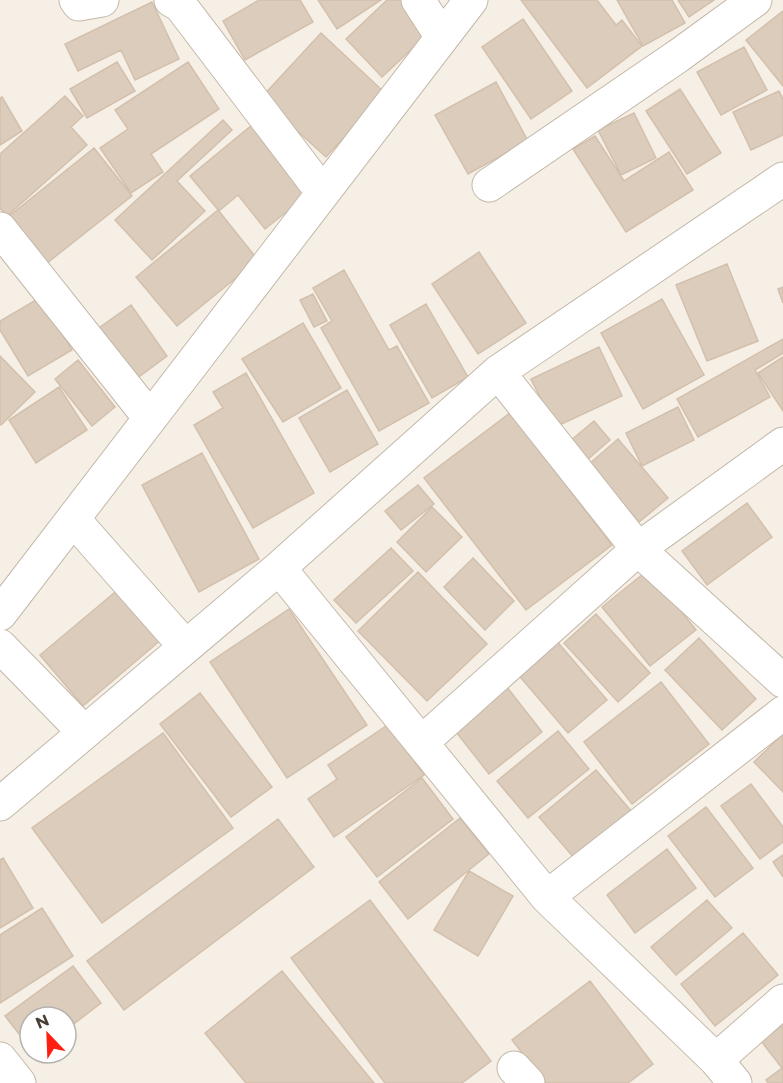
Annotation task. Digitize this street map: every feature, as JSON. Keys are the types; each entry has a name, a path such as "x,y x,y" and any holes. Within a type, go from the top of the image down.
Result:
{"street":[{"path":"76,0 79,4 102,0"},
{"path":"171,0 180,5 323,193"},
{"path":"418,0 442,37"},
{"path":"0,614 471,0"},
{"path":"489,185 678,56 755,0"},
{"path":"0,804 279,568 498,372 783,179"},
{"path":"0,229 150,418"},
{"path":"498,372 638,549 783,681"},
{"path":"422,742 638,549 783,444"},
{"path":"73,519 185,646"},
{"path":"279,568 547,897 726,1072 783,1001"},
{"path":"0,646 84,732"},
{"path":"547,897 783,713"},
{"path":"0,1059 19,1083"}],"building":[{"path":"259,0 300,0 313,22 245,60 223,21"},
{"path":"318,0 381,0 337,29"},
{"path":"387,0 404,0 432,30 382,77 346,39"},
{"path":"521,0 597,0 616,25 622,20 642,46 587,88"},
{"path":"617,0 672,0 685,23 643,46"},
{"path":"678,0 714,0 689,17"},
{"path":"152,2 179,59 135,80 121,50 78,71 65,44"},
{"path":"783,11 783,86 746,40"},
{"path":"523,19 572,91 531,119 482,47"},
{"path":"321,33 385,93 326,157 261,98"},
{"path":"744,47 767,90 721,115 697,72"},
{"path":"117,62 135,91 87,118 70,89"},
{"path":"188,62 219,109 151,154 163,172 131,193 100,148 128,129 115,110"},
{"path":"496,82 528,141 468,174 435,115"},
{"path":"680,89 721,153 687,174 646,111"},
{"path":"779,91 783,99 783,135 751,150 733,112"},
{"path":"65,96 83,116 71,127 87,145 7,216 0,208 0,154"},
{"path":"2,97 22,131 0,145 0,98"},
{"path":"634,113 656,158 621,175 598,130"},
{"path":"223,120 232,130 177,181 205,211 152,260 115,220"},
{"path":"257,121 314,190 265,229 238,195 219,211 190,176"},
{"path":"595,136 624,181 669,152 693,190 626,232 573,149"},
{"path":"94,148 132,196 42,267 4,220"},
{"path":"218,210 258,260 177,326 136,277"},
{"path":"479,252 526,323 478,354 432,284"},
{"path":"727,264 758,341 707,361 676,285"},
{"path":"344,270 389,350 397,346 429,403 379,431 321,328 332,321 313,288"},
{"path":"783,287 783,303 778,289"},
{"path":"313,294 327,321 314,327 300,300"},
{"path":"41,297 72,350 28,376 0,330 0,321"},
{"path":"662,299 704,375 643,409 601,333"},
{"path":"426,304 468,377 432,398 390,325"},
{"path":"131,305 167,356 136,379 99,328"},
{"path":"303,323 341,388 283,422 242,359"},
{"path":"783,339 783,353 755,370 770,397 698,437 677,399"},
{"path":"599,347 622,396 555,427 531,379"},
{"path":"0,356 35,392 1,425 0,424"},
{"path":"783,357 783,411 758,373"},
{"path":"78,360 115,407 92,426 55,379"},
{"path":"246,373 314,493 253,528 194,425 223,408 213,392"},
{"path":"59,387 87,430 36,463 9,420"},
{"path":"347,390 378,444 330,472 299,418"},
{"path":"678,407 694,440 642,466 626,433"},
{"path":"510,413 612,545 526,610 424,478"},
{"path":"594,421 610,440 587,460 570,441"},
{"path":"618,439 668,498 639,522 589,464"},
{"path":"202,453 259,559 199,592 142,485"},
{"path":"418,485 434,504 401,530 385,511"},
{"path":"747,503 772,537 707,585 682,551"},
{"path":"432,507 462,537 426,572 397,542"},
{"path":"391,548 413,571 356,623 334,600"},
{"path":"473,558 514,601 485,630 444,587"},
{"path":"648,570 696,630 650,666 602,607"},
{"path":"418,572 487,644 427,701 358,631"},
{"path":"120,588 162,639 83,706 40,655"},
{"path":"289,609 367,725 287,778 210,662"},
{"path":"596,614 650,673 618,702 564,643"},
{"path":"699,638 756,699 722,730 665,670"},
{"path":"555,639 607,700 568,733 516,672"},
{"path":"661,682 709,744 632,804 584,742"},
{"path":"506,686 542,732 489,774 453,728"},
{"path":"200,693 272,787 231,817 160,724"},
{"path":"389,724 424,775 334,837 308,799 337,779 328,765"},
{"path":"558,731 589,769 528,818 497,781"},
{"path":"163,733 233,828 102,923 32,828"},
{"path":"783,734 783,792 754,762"},
{"path":"596,770 632,812 575,859 539,817"},
{"path":"422,778 453,819 377,877 346,837"},
{"path":"751,784 783,827 783,842 760,859 721,806"},
{"path":"706,807 753,868 715,897 668,836"},
{"path":"460,818 489,854 408,919 379,882"},
{"path":"278,819 314,867 124,1010 87,961"},
{"path":"667,849 696,888 635,933 607,895"},
{"path":"783,855 783,877 773,862"},
{"path":"3,858 33,908 0,928 0,860"},
{"path":"469,871 513,896 478,956 434,930"},
{"path":"370,900 491,1061 462,1083 385,1083 291,958"},
{"path":"707,900 732,928 676,975 651,947"},
{"path":"42,908 73,956 0,1003 0,935"},
{"path":"743,933 778,975 715,1026 681,984"},
{"path":"73,966 101,1003 78,1021 78,1005 20,1005"},
{"path":"282,971 374,1083 246,1083 205,1033"},
{"path":"590,981 653,1064 628,1083 545,1083 512,1040"},
{"path":"18,1006 18,1033 5,1016"},
{"path":"783,1025 783,1083 768,1083 766,1080 782,1068 761,1041"}]}
